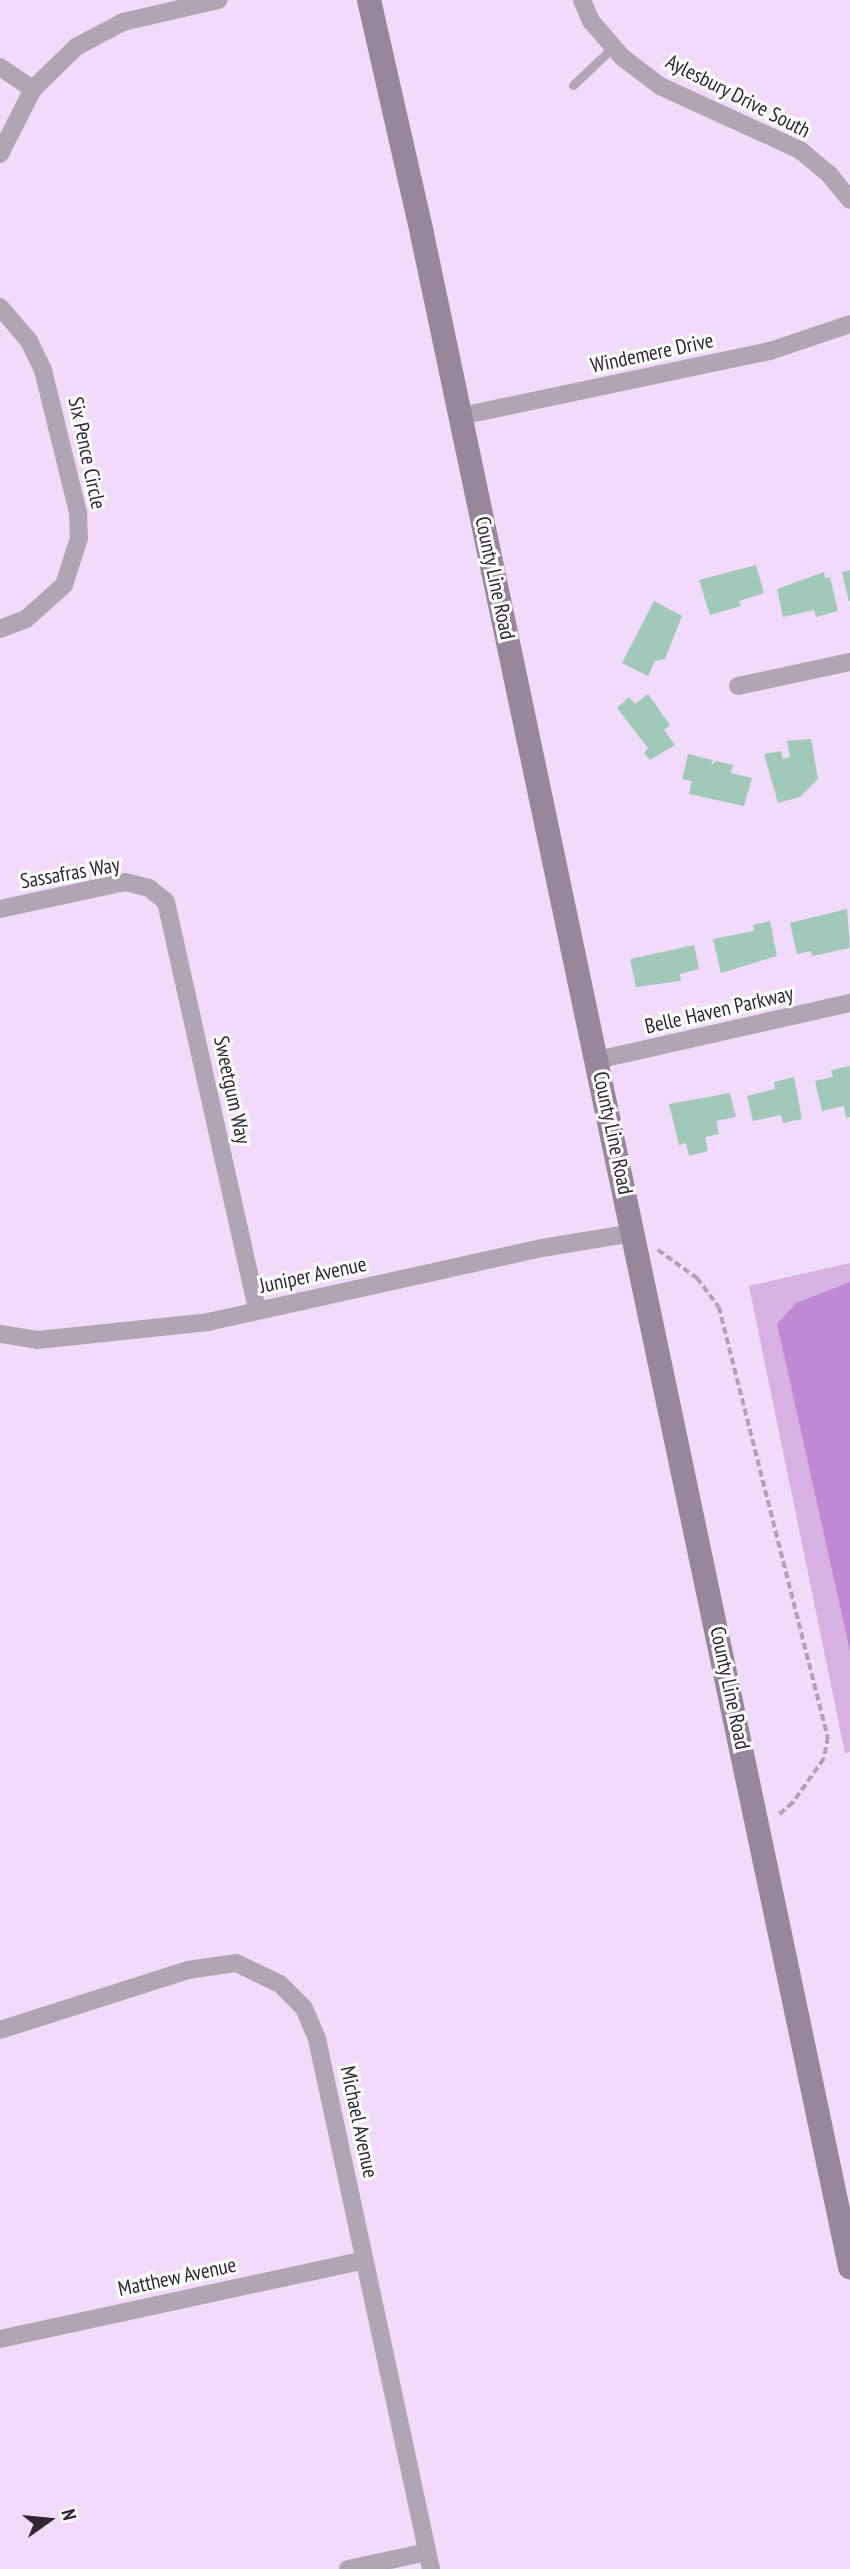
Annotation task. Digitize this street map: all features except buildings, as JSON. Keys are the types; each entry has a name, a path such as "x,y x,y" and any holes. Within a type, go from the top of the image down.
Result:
{"main road":[{"name":"County Line Road","path":"369,0 461,416 761,1830 850,2267"}],"street":[{"path":"0,154 33,89 76,47 123,22 218,0"},
{"name":"Aylesbury Drive South","path":"582,0 591,21 613,47 660,86 800,150 829,174 850,201"},
{"path":"0,67 33,89"},
{"name":"Six Pence Circle","path":"0,307 29,341 43,370 75,499 79,538 64,585 26,619 0,629"},
{"name":"Windemere Drive","path":"461,416 770,351 850,324"},
{"path":"738,685 850,662"},
{"name":"Sassafras Way","path":"0,909 125,882 149,888"},
{"name":"Sweetgum Way","path":"149,888 166,902 173,923 257,1310"},
{"name":"Belle Haven Parkway","path":"597,1060 850,1003"},
{"name":"Juniper Avenue","path":"0,1334 38,1340 208,1322 634,1233"},
{"name":"Michael Avenue","path":"0,2031 188,1970 236,1963 280,1984 304,2008 317,2039 429,2561"},
{"name":"Matthew Avenue","path":"0,2339 364,2260"},
{"path":"348,2569 429,2561"}],"lane":[{"path":"573,85 613,47"}],"path":[{"path":"634,1233 697,1278 719,1307 828,1737 824,1759 801,1792 761,1830"}],"shaded area":[{"path":"850,1263 850,1752 845,1753 749,1286"},
{"path":"850,1282 850,1651 777,1324 796,1303"}]}
